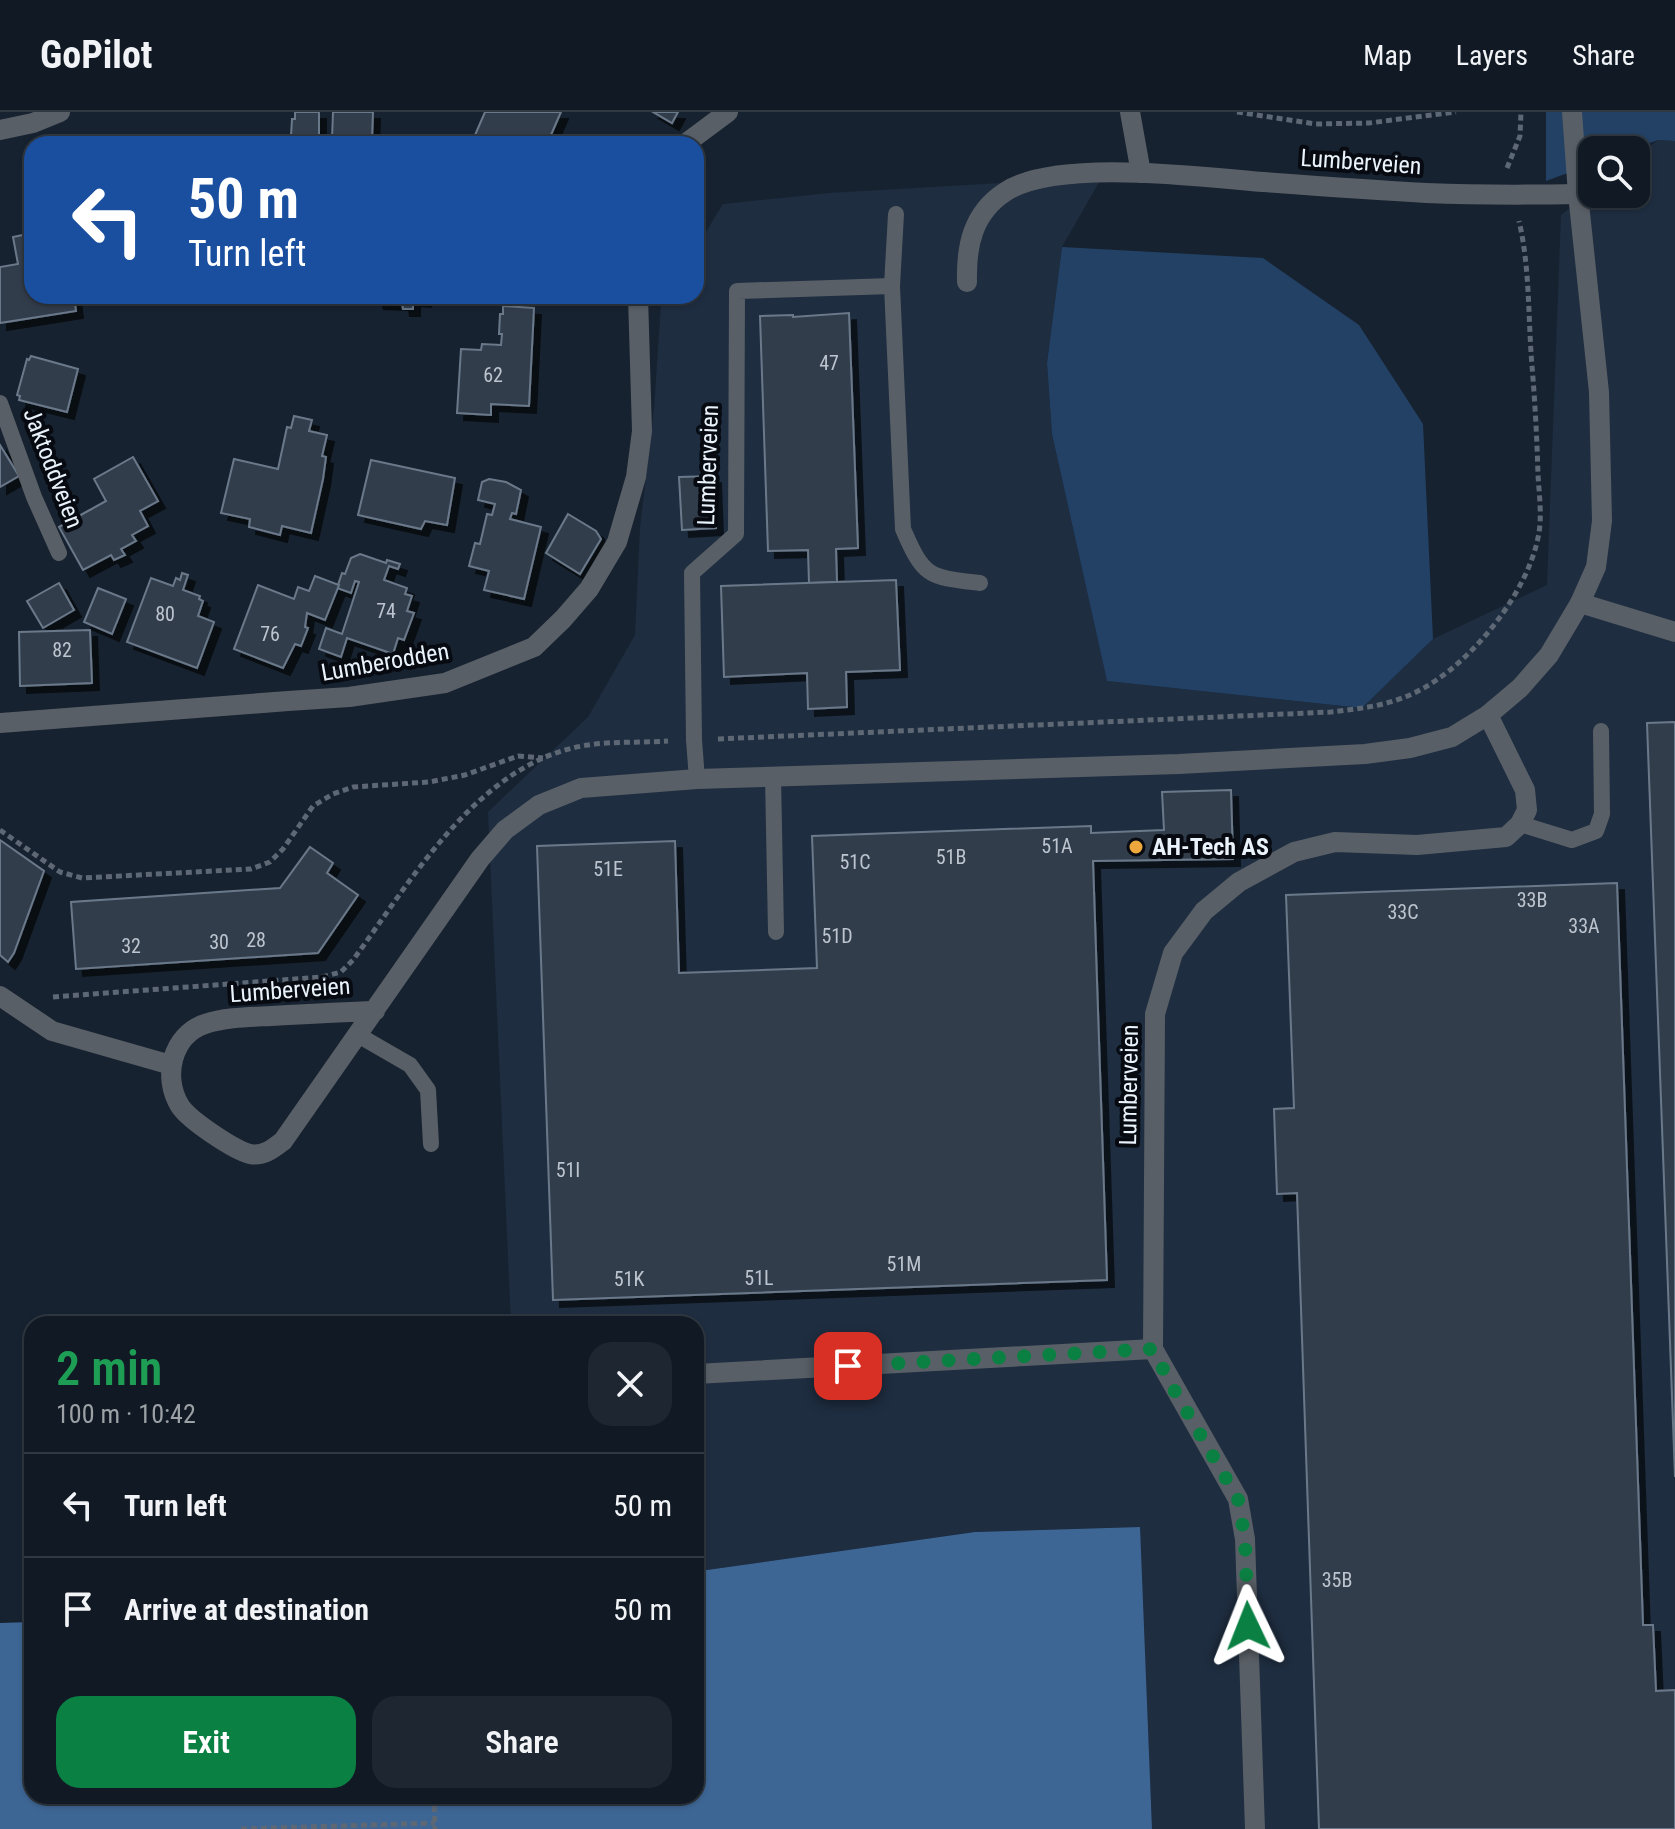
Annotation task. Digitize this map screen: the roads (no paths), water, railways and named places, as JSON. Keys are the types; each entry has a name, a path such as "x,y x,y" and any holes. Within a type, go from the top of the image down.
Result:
{"street":[{"path":"0,130 33,123 60,112"},
{"path":"696,136 728,112"},
{"path":"1130,112 1141,173"},
{"name":"Lumberveien","path":"967,282 966,255 973,229 985,209 1006,190 1038,179 1141,173 1412,192 1578,194 1572,112"},
{"name":"Lumberveien","path":"375,1011 235,1018 203,1024 187,1034 176,1049 171,1065 172,1084 180,1105 190,1116 233,1146 252,1154 270,1151 283,1141 375,1011 480,859 505,830 539,805 581,788 697,779 1179,764 1365,754 1410,748 1452,737 1488,715 1520,688 1549,655 1580,603 1596,567 1602,521 1599,392 1579,208"},
{"name":"Lumberodden","path":"0,723 315,701 403,691 445,683 534,647 589,589 617,542 624,523 636,477 642,431 638,304"},
{"path":"1580,603 1675,632"},
{"path":"1488,715 1525,790 1527,810 1520,824"},
{"name":"Lumberveien","path":"1153,1349 1155,1014 1173,953 1204,911 1239,882 1294,852 1335,842 1417,845 1506,837 1520,824"},
{"path":"0,996 52,1031 171,1065"},
{"path":"704,1374 1153,1349 1238,1499 1245,1539 1255,1829"}],"lane":[{"path":"896,214 892,286 903,529 916,560 938,578 980,583"},
{"name":"Lumberveien","path":"697,779 692,573 736,534 737,291 892,286"},
{"name":"Jaktoddveien","path":"0,403 34,497 59,553"},
{"path":"1520,824 1572,840 1596,831 1602,814 1601,731"},
{"path":"773,776 776,932"},
{"path":"358,1035 410,1065 428,1090 431,1144"}],"place":[{"name":"AH-Tech AS","path":"1136,847"}]}
